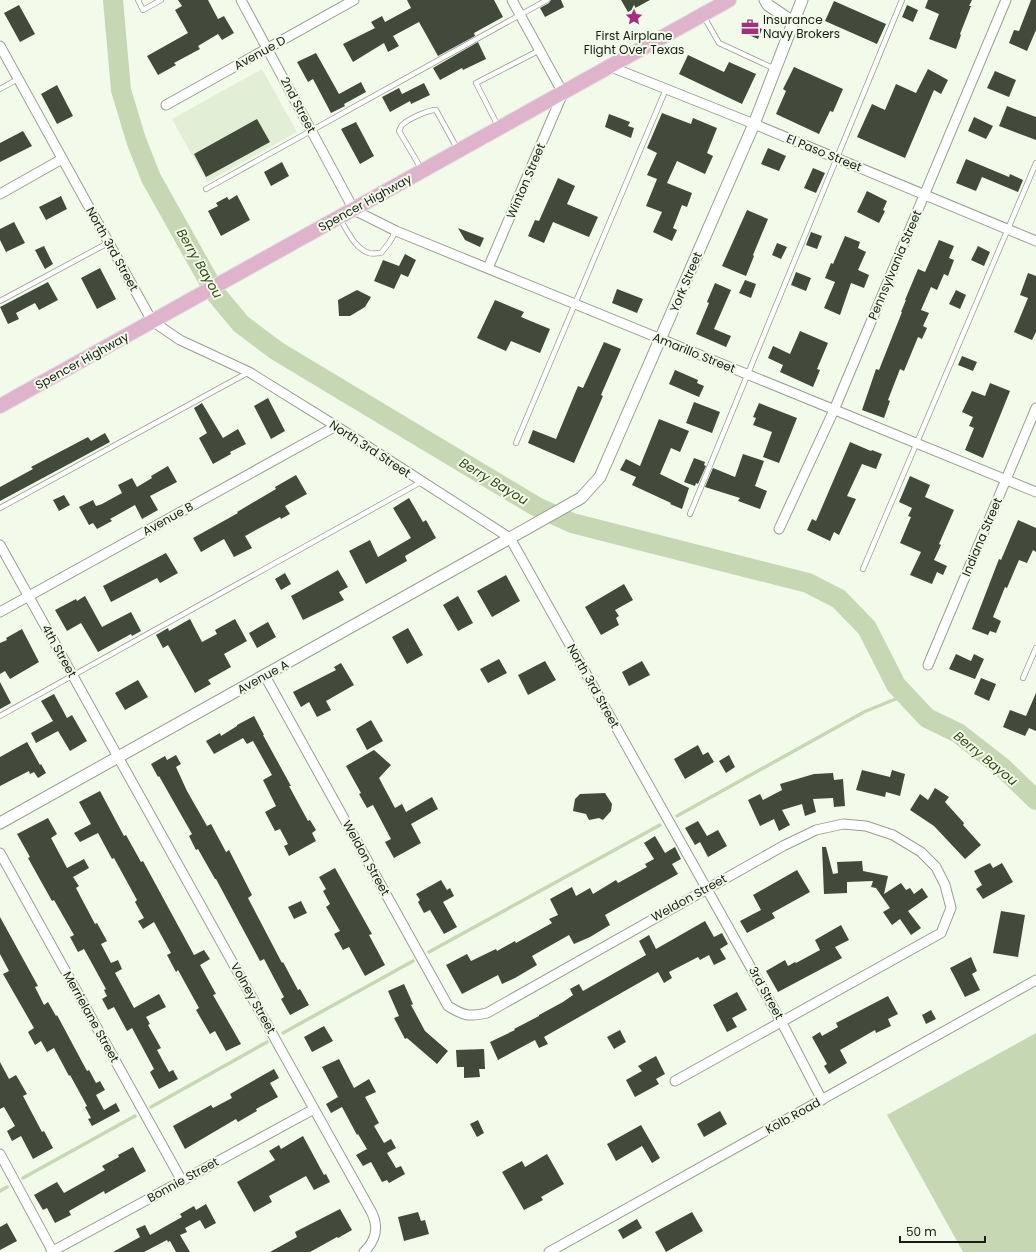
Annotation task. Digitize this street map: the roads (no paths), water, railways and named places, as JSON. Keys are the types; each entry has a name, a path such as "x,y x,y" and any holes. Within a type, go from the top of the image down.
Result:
{"main road":[{"name":"Spencer Highway","path":"0,406 729,0"}],"street":[{"name":"2nd Street","path":"241,0 354,210"},
{"name":"Avenue D","path":"166,105 354,0"},
{"path":"512,0 564,93"},
{"path":"765,0 768,5 793,22"},
{"name":"York Street","path":"526,529 581,498 600,478 754,124 802,0"},
{"name":"Pennsylvania Street","path":"779,529 834,410 1006,0"},
{"name":"North 3rd Street","path":"0,46 152,322 180,340 249,372 510,538 707,888"},
{"name":"El Paso Street","path":"611,67 754,124 1036,241"},
{"name":"Winton Street","path":"488,268 564,93"},
{"path":"0,194 62,159"},
{"name":"Amarillo Street","path":"354,210 396,231 1036,492"},
{"name":"Indiana Street","path":"928,665 1036,408"},
{"name":"Avenue B","path":"0,612 336,426"},
{"name":"Avenue A","path":"0,823 526,529"},
{"name":"4th Street","path":"0,545 118,757"},
{"name":"Weldon Street","path":"265,676 448,1006 459,1013 473,1016 487,1013 707,888 783,846 816,830 843,824 866,826 893,835 921,852 936,867 945,885 951,908 941,933 676,1081"},
{"name":"Volney Street","path":"118,757 372,1213 376,1222 376,1230 372,1242 364,1252"},
{"name":"Merrielane Street","path":"0,853 182,1181"},
{"name":"3rd Street","path":"707,888 782,1023 822,1100"},
{"name":"Kolb Road","path":"549,1252 1036,980"},
{"name":"Bonnie Street","path":"52,1252 314,1109"},
{"path":"0,1154 52,1252"}],"lane":[{"path":"138,0 143,10 160,0"},
{"path":"206,189 547,0"},
{"path":"690,514 902,0"},
{"path":"704,15 719,43 775,68"},
{"path":"499,129 476,83 540,50"},
{"path":"0,89 18,79"},
{"path":"516,443 666,89"},
{"path":"423,171 399,131 402,125 422,113 430,110 436,110 459,151"},
{"path":"863,569 1036,163"},
{"path":"339,218 357,245 370,254 381,253 396,231"},
{"path":"0,301 108,242"},
{"path":"0,508 249,372"},
{"path":"0,716 421,482"},
{"path":"1023,678 1036,648"}],"waterway":[{"name":"Berry Bayou","path":"113,0 121,90 136,140 151,178 216,294 241,324 277,351 537,507 572,523 808,583 839,599 867,628 896,685 927,718 958,733 1003,768 1036,800"},
{"path":"677,816 864,712 905,695"},
{"path":"429,952 660,825"},
{"path":"283,1033 413,961"},
{"path":"151,1107 267,1042"},
{"path":"23,1178 135,1116"},
{"path":"0,1191 7,1187"}],"place":[{"name":"First Airplane Flight Over Texas","path":"634,17"},
{"name":"Insurance Navy Brokers","path":"750,27"}]}
